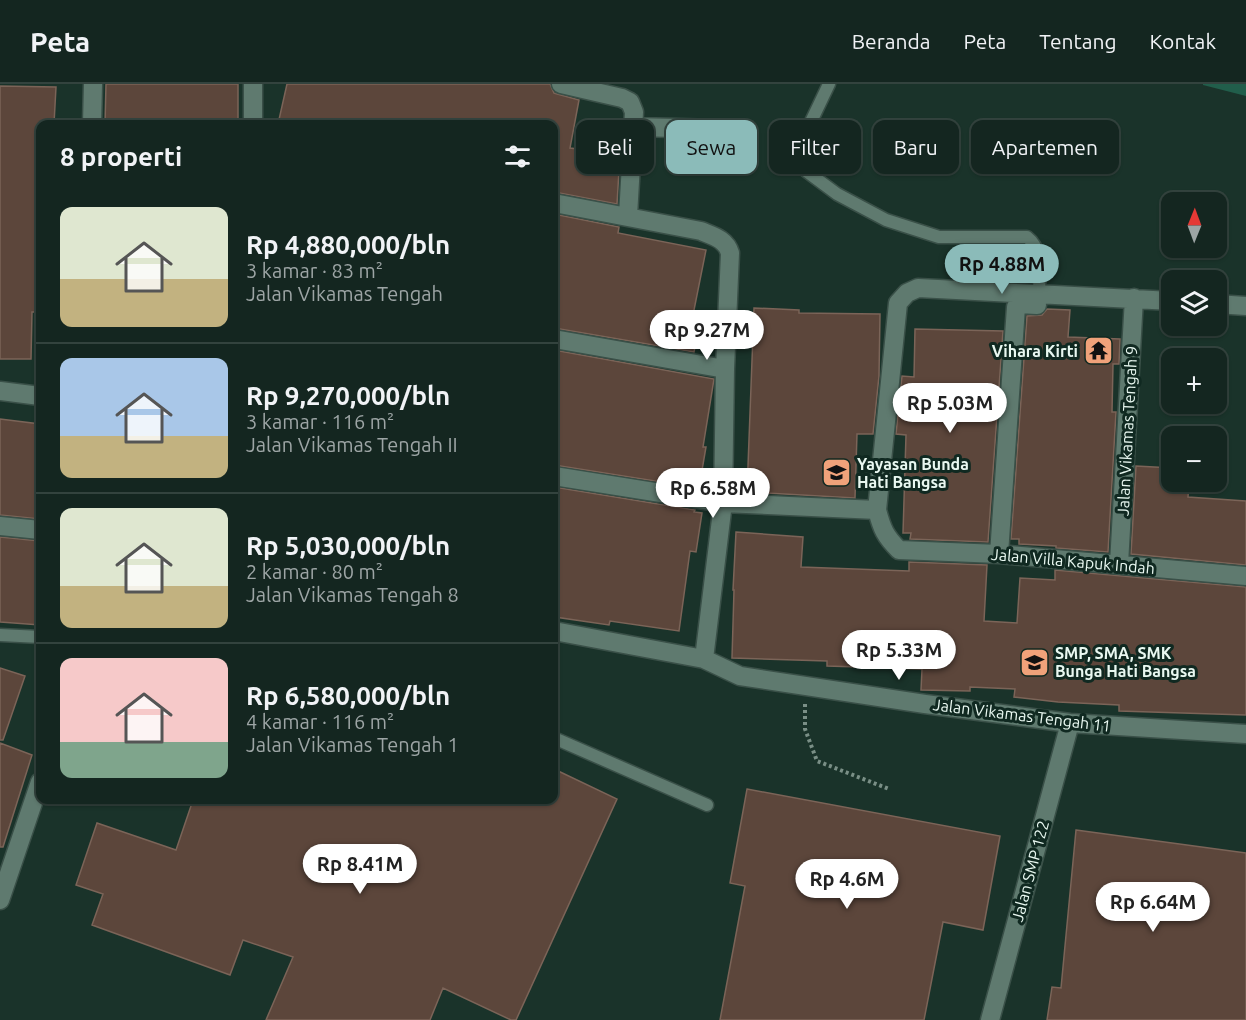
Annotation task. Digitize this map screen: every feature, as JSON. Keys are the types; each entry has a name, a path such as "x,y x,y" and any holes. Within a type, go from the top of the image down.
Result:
{"street":[{"path":"92,120 93,84"},
{"path":"253,120 254,84"},
{"path":"561,84 622,98 630,102 634,112 633,120"},
{"path":"628,216 630,174"},
{"path":"558,204 701,231 725,243 730,253 723,502 704,659"},
{"path":"558,477 723,502 877,510 898,303 907,293 918,288 1007,294 1045,300"},
{"path":"999,555 1016,307 1018,304 1045,300 1134,298 1161,300"},
{"name":"Jalan Vikamas Tengah 9","path":"1119,564 1134,298"},
{"path":"1227,305 1246,306"},
{"path":"558,340 725,369"},
{"path":"0,391 36,396"},
{"name":"Jalan Villa Kapuk Indah","path":"877,510 882,529 899,550 999,555 1246,576"},
{"path":"0,526 36,530"},
{"name":"Jalan Vikamas Tengah 11","path":"558,632 704,659 740,676 925,704 1070,723 1246,734"},
{"name":"Jalan SMP 122","path":"990,1020 1070,723"},
{"path":"0,900 36,794"}],"lane":[{"path":"829,84 798,149 806,171 837,194 886,220 939,237 1027,237 1039,252 1045,300"},
{"path":"0,635 36,637"},
{"path":"558,740 706,805"}],"path":[{"path":"804,685 805,729 817,761 889,789"}],"green space":[{"path":"1203,84 1246,84 1246,96 1203,85"}],"building":[{"path":"106,84 238,84 238,120 105,120"},
{"path":"287,84 550,84 554,93 579,100 570,148 576,149 576,174 619,174 617,204 558,193 558,120 279,120"},
{"path":"0,86 56,87 54,120 36,120 36,312 32,312 31,359 0,359"},
{"path":"558,215 619,227 618,233 706,250 693,315 701,317 694,352 558,329"},
{"path":"754,308 799,310 799,313 880,314 879,376 873,434 857,434 855,498 747,492"},
{"path":"1047,309 1070,310 1068,337 1120,339 1119,364 1113,364 1112,412 1116,412 1108,552 1019,544 1019,539 1011,539 1027,316 1042,315"},
{"path":"915,329 1003,331 988,542 910,539 911,533 903,533 906,435 896,434 902,376 914,377"},
{"path":"558,351 714,379 699,488 558,466"},
{"path":"0,419 36,424 36,519 0,515"},
{"path":"1136,466 1161,467 1161,492 1188,492 1188,497 1246,501 1246,565 1131,554"},
{"path":"558,488 702,513 696,552 690,551 679,631 610,621 609,625 558,617"},
{"path":"736,532 803,537 801,567 909,571 909,562 987,565 984,621 1017,623 1020,578 1055,580 1055,570 1246,587 1246,715 1119,711 1119,705 1014,697 1015,689 970,687 970,691 921,690 922,669 827,666 827,661 732,658"},
{"path":"0,537 36,541 36,625 0,622"},
{"path":"0,668 25,676 3,740 0,740"},
{"path":"0,743 32,755 3,847 0,847"},
{"path":"558,771 617,799 516,1020 511,1020 443,988 430,1020 266,1020 293,957 243,940 230,975 92,925 103,894 76,885 97,823 176,850 192,804 558,804"},
{"path":"747,789 1000,836 983,930 943,922 924,1020 720,1020 745,886 730,883"},
{"path":"1076,830 1246,853 1246,1020 1047,1020 1052,987 1061,988"}],"place":[{"name":"Vihara Kirti","path":"1099,351"},
{"name":"Yayasan Bunda Hati Bangsa","path":"836,473"},
{"name":"SMP, SMA, SMK Bunga Hati Bangsa","path":"1034,662"}]}
